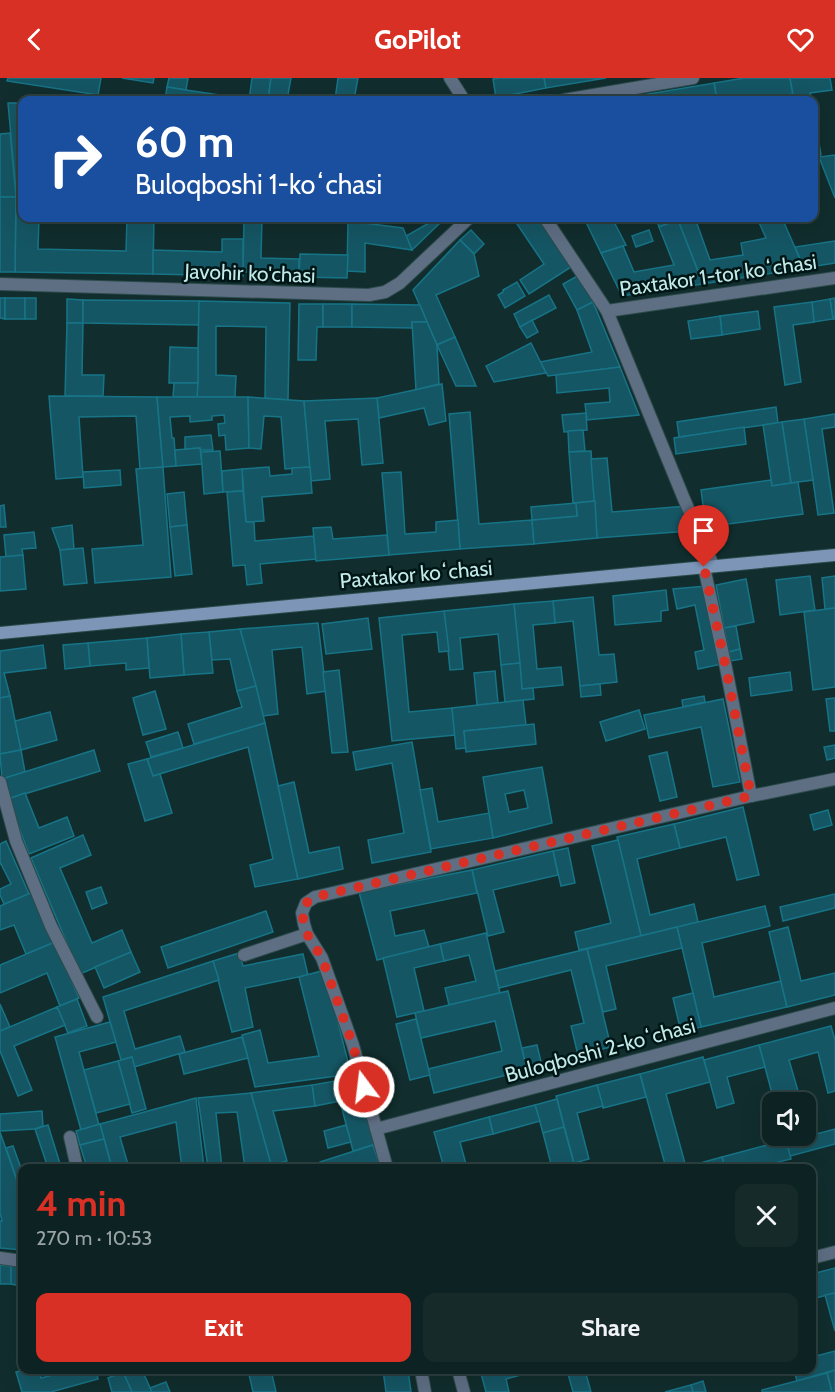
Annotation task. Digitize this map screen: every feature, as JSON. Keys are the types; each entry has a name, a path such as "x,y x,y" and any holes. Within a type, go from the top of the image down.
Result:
{"main road":[{"name":"Paxtakor koʻchasi","path":"0,633 835,555"}],"street":[{"path":"450,78 461,96"},
{"path":"587,96 693,78"},
{"name":"Javohir ko'chasi","path":"0,284 369,295 385,292 400,283 465,222"},
{"path":"548,222 606,311 684,499 709,566 751,796"},
{"name":"Paxtakor 1-tor koʻchasi","path":"606,311 835,278"},
{"path":"386,1164 353,1045 322,958 307,934 302,913 306,903 315,897 751,796 835,779"},
{"path":"0,782 16,842 51,926 97,1017"},
{"path":"244,955 307,934"},
{"name":"Buloqboshi 2-koʻchasi","path":"376,1129 835,1008"},
{"path":"70,1137 76,1164"},
{"path":"816,1257 835,1252"},
{"path":"0,1258 18,1260"},
{"path":"422,1374 425,1392"},
{"path":"459,1374 464,1392"}],"building":[{"path":"8,78 101,78 98,95 7,81"},
{"path":"122,78 154,78 153,83"},
{"path":"169,78 188,78 186,90 167,87"},
{"path":"252,78 271,78 269,96 250,96"},
{"path":"271,78 291,78 288,96 269,96"},
{"path":"338,78 358,78 355,96 336,96"},
{"path":"544,78 546,88 496,96 493,79"},
{"path":"544,78 606,78 546,88"},
{"path":"744,78 790,78 793,94 716,96 714,83"},
{"path":"790,78 830,78 832,90 810,93 811,96 793,96"},
{"path":"714,83 716,96 642,96"},
{"path":"167,87 226,96 166,96"},
{"path":"8,103 18,103 18,192 16,192"},
{"path":"10,133 16,197 0,197 0,134"},
{"path":"818,137 821,155 818,156"},
{"path":"835,155 835,198 819,157"},
{"path":"16,192 18,192 18,222 39,222 38,249 126,251 127,222 154,222 153,274 15,272"},
{"path":"0,197 16,197 15,272 0,272"},
{"path":"244,222 262,222 261,258 299,259 299,273 243,272"},
{"path":"348,222 403,228 412,250 365,243 365,272 347,271"},
{"path":"431,222 440,223 412,250 406,236"},
{"path":"516,222 542,222 571,267 529,294 520,280 544,264"},
{"path":"586,222 614,222 626,245 601,253"},
{"path":"657,222 673,222 659,227"},
{"path":"679,222 696,222 710,260 743,255 741,243 766,238 759,222 784,222 804,268 703,284"},
{"path":"679,222 703,284 622,296 601,253 623,246 634,272 674,265 659,227"},
{"path":"471,230 484,244 474,254 460,240"},
{"path":"649,230 653,241 636,247 632,236"},
{"path":"222,239 243,239 243,276 153,274 153,250 222,252"},
{"path":"460,240 474,254 479,276 436,295 455,337 437,345 413,290"},
{"path":"835,241 835,263 804,268 795,247"},
{"path":"300,254 348,255 347,278 299,277"},
{"path":"579,275 593,302 577,310 563,284"},
{"path":"517,282 525,296 505,308 498,295"},
{"path":"549,295 556,308 520,327 514,314"},
{"path":"0,298 5,298 5,319 0,318"},
{"path":"5,298 25,298 25,319 5,319"},
{"path":"25,298 36,298 36,319 25,319"},
{"path":"835,298 835,319 833,319 830,299"},
{"path":"67,299 83,300 83,323 67,323"},
{"path":"830,299 833,319 814,322 812,302"},
{"path":"83,300 199,301 199,325 83,323"},
{"path":"199,301 290,303 288,400 265,398 266,327 216,326 216,375 236,376 235,397 197,397"},
{"path":"593,302 620,367 548,376 540,362 592,352 577,310"},
{"path":"812,302 814,322 793,325 801,382 785,385 774,307"},
{"path":"299,304 323,304 323,327 317,327 316,360 298,360"},
{"path":"323,304 352,304 352,327 323,327"},
{"path":"352,304 420,305 427,322 412,322 412,328 352,327"},
{"path":"758,311 760,329 722,335 720,316"},
{"path":"720,316 722,335 691,339 688,321"},
{"path":"532,320 538,332 527,338 520,327"},
{"path":"412,322 427,322 437,345 439,384 416,390"},
{"path":"67,323 83,323 82,375 104,375 103,396 65,396"},
{"path":"455,337 476,386 456,386 437,345"},
{"path":"531,343 546,373 494,382 486,366"},
{"path":"170,347 198,348 198,383 169,383"},
{"path":"620,367 639,415 587,420 585,404 610,402 609,388 557,393 556,375"},
{"path":"174,383 198,383 197,397 173,397"},
{"path":"442,384 446,421 429,425 424,408 379,418 377,398"},
{"path":"49,396 157,397 163,467 140,469 136,416 79,417 83,477 56,479"},
{"path":"157,397 248,397 249,448 226,450 225,435 219,436 218,424 225,423 224,415 212,416 212,420 190,422 190,416 170,417 176,466 163,467"},
{"path":"248,397 304,401 310,467 285,469 281,417 264,416 261,449 249,448"},
{"path":"377,398 383,463 362,465 358,419 325,421 330,479 311,481 304,401"},
{"path":"776,407 778,423 679,437 677,422"},
{"path":"470,412 479,524 532,520 534,544 460,549 449,414"},
{"path":"586,413 587,430 564,432 562,415"},
{"path":"835,414 835,427 822,429 834,513 818,515 804,419"},
{"path":"804,419 813,480 791,483 782,422"},
{"path":"782,422 791,483 772,486 763,425"},
{"path":"744,427 746,444 676,454 674,438"},
{"path":"583,430 585,451 569,452 568,431"},
{"path":"211,435 213,450 185,449 185,437"},
{"path":"200,448 202,464 176,466 175,450"},
{"path":"220,451 223,492 204,494 201,452"},
{"path":"591,451 595,501 573,503 569,452"},
{"path":"607,458 612,512 687,506 689,531 597,538 591,459"},
{"path":"163,467 171,577 95,583 92,549 143,545 136,469"},
{"path":"269,467 270,476 292,474 292,468 310,467 312,493 262,497 264,521 246,522 242,469"},
{"path":"242,469 243,491 223,492 222,471"},
{"path":"120,470 121,485 84,488 83,472"},
{"path":"401,472 405,534 436,532 436,522 458,520 460,549 389,555 382,473"},
{"path":"771,480 772,486 798,482 803,514 706,527 701,490"},
{"path":"243,491 246,522 254,522 255,541 314,536 316,559 260,564 262,583 247,585 245,565 233,566 227,492"},
{"path":"184,492 187,525 170,527 167,494"},
{"path":"595,501 597,538 534,544 532,520 577,516 576,503"},
{"path":"576,503 577,516 532,520 531,507"},
{"path":"4,505 6,527 0,527 0,506"},
{"path":"72,525 74,549 60,550 52,528"},
{"path":"187,525 192,574 175,576 170,527"},
{"path":"331,527 333,539 387,535 389,555 316,561 313,528"},
{"path":"34,532 36,548 22,549 23,555 6,557 4,535"},
{"path":"83,548 87,583 64,585 60,550"},
{"path":"23,555 26,589 0,591 0,557"},
{"path":"810,576 815,610 780,615 776,580"},
{"path":"835,576 835,608 825,609 822,578"},
{"path":"746,579 754,622 724,628 716,585"},
{"path":"706,586 722,664 698,669 695,652 704,650 695,605 677,609 673,589"},
{"path":"666,590 668,610 661,611 661,621 615,625 613,596"},
{"path":"593,597 599,655 614,654 617,682 580,686 573,621 555,623 553,601"},
{"path":"553,601 555,623 533,625 537,669 561,667 563,685 522,689 514,604"},
{"path":"514,604 520,663 501,665 498,634 460,638 463,669 450,670 444,611"},
{"path":"835,608 835,687 813,690 804,612"},
{"path":"444,611 449,651 439,652 437,632 402,635 409,712 452,708 455,735 392,741 379,618"},
{"path":"368,618 372,649 326,654 322,624"},
{"path":"318,623 326,691 307,694 302,647 272,650 278,714 263,716 240,629"},
{"path":"736,626 740,649 729,652 724,628"},
{"path":"240,629 256,686 237,691 230,659 212,660 209,632"},
{"path":"209,632 213,673 184,675 181,634"},
{"path":"181,634 184,675 150,678 147,638"},
{"path":"147,638 149,668 126,670 126,663 90,666 88,643"},
{"path":"88,643 90,666 65,669 63,645"},
{"path":"43,645 46,668 4,673 10,696 0,698 0,651"},
{"path":"740,649 742,659 731,661 729,652"},
{"path":"520,663 522,689 533,688 534,699 505,702 501,665"},
{"path":"339,670 348,752 332,753 323,672"},
{"path":"495,671 498,703 477,705 474,673"},
{"path":"790,672 792,690 751,696 749,678"},
{"path":"600,684 601,695 581,697 580,686"},
{"path":"256,686 265,723 194,744 188,724 242,707 237,691"},
{"path":"155,691 166,729 143,735 133,698"},
{"path":"10,696 21,750 0,754 0,698"},
{"path":"704,696 705,702 683,707 682,700"},
{"path":"835,698 835,731 830,731 826,699"},
{"path":"723,699 740,782 713,787 701,727 649,738 644,715"},
{"path":"523,700 526,725 464,731 466,748 456,749 452,708"},
{"path":"639,710 645,729 606,741 600,722"},
{"path":"50,712 57,740 21,750 15,721"},
{"path":"265,723 298,879 255,887 250,865 273,859 248,747 153,776 147,759"},
{"path":"534,724 536,744 466,752 464,731"},
{"path":"178,732 183,748 151,757 146,742"},
{"path":"412,742 431,852 372,863 368,840 404,833 392,763 356,770 353,752"},
{"path":"835,745 835,758 827,760 824,747"},
{"path":"21,750 25,772 2,779 0,754"},
{"path":"94,750 100,771 8,799 2,779"},
{"path":"667,752 677,797 660,801 649,756"},
{"path":"147,759 153,776 160,774 172,813 145,821 128,764"},
{"path":"542,767 552,823 493,838 483,777","holes":["524,790 528,808 509,812 505,794"]},
{"path":"294,782 309,853 339,847 343,869 298,879 278,786"},
{"path":"432,788 438,822 489,813 493,838 431,849 420,790"},
{"path":"25,793 39,828 67,817 74,836 29,854 8,799"},
{"path":"743,807 759,875 737,880 726,837 680,848 674,824"},
{"path":"828,810 832,825 814,830 810,815"},
{"path":"674,824 680,848 637,859 650,915 694,904 698,922 641,936 617,837"},
{"path":"83,835 91,855 60,868 92,943 122,930 131,952 80,974 31,858"},
{"path":"618,840 641,936 579,950 575,932 611,923 592,846"},
{"path":"6,841 29,894 4,904 0,889 11,884 0,864 0,844"},
{"path":"568,848 575,883 561,886 553,851"},
{"path":"553,851 558,875 493,890 504,932 488,936 472,870"},
{"path":"472,870 477,893 390,911 395,936 424,930 429,947 377,960 359,892"},
{"path":"101,887 107,903 92,909 86,892"},
{"path":"35,891 55,942 26,954 14,925 0,930 0,906"},
{"path":"835,894 835,908 783,921 780,907"},
{"path":"765,906 770,926 702,943 714,997 781,981 787,1007 701,1027 677,927"},
{"path":"266,911 273,932 168,968 161,947"},
{"path":"677,927 682,948 606,966 616,1009 603,1012 587,949"},
{"path":"788,927 801,981 835,973 835,995 787,1007 769,932"},
{"path":"486,933 500,993 449,1005 445,988 476,981 469,955 444,961 440,944"},
{"path":"55,942 79,998 60,1006 47,973 0,993 0,965"},
{"path":"440,944 444,961 414,968 424,1011 397,1017 383,958"},
{"path":"587,949 611,1047 578,1055 571,1026 584,1023 571,970 499,988 495,971"},
{"path":"131,952 140,972 104,988 95,967"},
{"path":"239,953 243,966 303,954 308,975 245,988 253,1027 232,1032 213,961"},
{"path":"213,961 219,980 124,1011 135,1049 180,1036 185,1052 134,1067 132,1057 121,1060 103,997"},
{"path":"325,970 351,1074 255,1087 242,1035 260,1030 268,1063 319,1056 299,977"},
{"path":"508,991 527,1070 434,1093 428,1069 502,1051 495,1021 421,1038 415,1013"},
{"path":"693,993 701,1027 681,1032 673,998"},
{"path":"77,999 87,1026 68,1033 57,1007"},
{"path":"0,1004 10,1027 0,1031"},
{"path":"57,1007 65,1025 14,1046 32,1090 18,1096 0,1051 0,1031"},
{"path":"416,1019 430,1075 410,1080 396,1024"},
{"path":"110,1022 116,1042 79,1052 99,1125 81,1130 55,1037"},
{"path":"831,1026 835,1040 835,1091 828,1093 818,1052 789,1060 798,1091 772,1092 759,1045"},
{"path":"242,1037 248,1058 184,1074 179,1054"},
{"path":"537,1045 541,1062 526,1066 522,1048"},
{"path":"759,1045 765,1067 727,1077 734,1103 717,1108 704,1060"},
{"path":"132,1057 146,1109 132,1113 118,1061"},
{"path":"703,1057 710,1082 666,1094 685,1164 665,1164 640,1074"},
{"path":"118,1061 130,1104 96,1113 84,1070"},
{"path":"640,1074 646,1097 603,1108 597,1085"},
{"path":"358,1077 376,1144 353,1151 340,1101 315,1106 312,1085"},
{"path":"312,1085 315,1106 273,1111 287,1161 271,1164 251,1093"},
{"path":"597,1085 603,1106 577,1113 589,1159 574,1163 556,1096"},
{"path":"251,1093 271,1164 244,1164 237,1112 216,1113 222,1164 207,1164 198,1098"},
{"path":"196,1098 204,1164 181,1164 176,1122 120,1137 128,1164 111,1164 100,1124"},
{"path":"557,1099 564,1127 543,1133 535,1105"},
{"path":"535,1105 540,1121 493,1134 489,1117"},
{"path":"42,1111 43,1126 35,1129 0,1131 0,1114"},
{"path":"489,1117 493,1134 460,1142 466,1164 443,1164 434,1132"},
{"path":"100,1124 104,1139 80,1145 76,1131"},
{"path":"48,1125 60,1164 47,1164 35,1129"},
{"path":"346,1125 351,1142 328,1148 324,1131"},
{"path":"564,1127 574,1164 551,1164 543,1133"},
{"path":"835,1129 835,1144 790,1156 787,1146 816,1146 816,1134"},
{"path":"0,1132 18,1184 18,1250 0,1248 0,1221 2,1221 0,1213"},
{"path":"104,1139 111,1164 86,1164 80,1145"},
{"path":"373,1145 379,1163 321,1164 320,1162"},
{"path":"13,1146 19,1164 18,1183 6,1148"},
{"path":"763,1146 788,1146 791,1159 770,1164 724,1164 722,1157"},
{"path":"722,1157 724,1164 697,1164"},
{"path":"0,1265 11,1266 11,1284 0,1284"},
{"path":"11,1266 18,1267 18,1285 11,1284"},
{"path":"835,1268 835,1293 816,1298 816,1273"},
{"path":"835,1293 835,1331 825,1295"},
{"path":"835,1351 835,1370 797,1381 795,1374 816,1374 816,1356"},
{"path":"835,1370 835,1392 832,1392 827,1373"},
{"path":"18,1371 18,1374 40,1374 41,1378 56,1374 97,1374 98,1379 51,1392 22,1392 16,1372"},
{"path":"827,1373 832,1392 762,1392 762,1390"},
{"path":"124,1374 144,1374 152,1392 132,1392"},
{"path":"124,1374 132,1392 112,1392 108,1378"},
{"path":"249,1374 272,1374 276,1392 253,1392"},
{"path":"384,1374 409,1374 411,1392 386,1392"},
{"path":"481,1374 524,1374 506,1379 509,1392 486,1392"},
{"path":"568,1374 586,1374 591,1392 573,1392"},
{"path":"703,1381 706,1392 693,1392 691,1385"},
{"path":"166,1382 170,1392 152,1392 150,1388"},
{"path":"691,1385 693,1392 665,1392"}],"route":[{"path":"364,1087 353,1045 322,958 307,934 302,913 306,903 315,897 751,796 704,567"}]}
